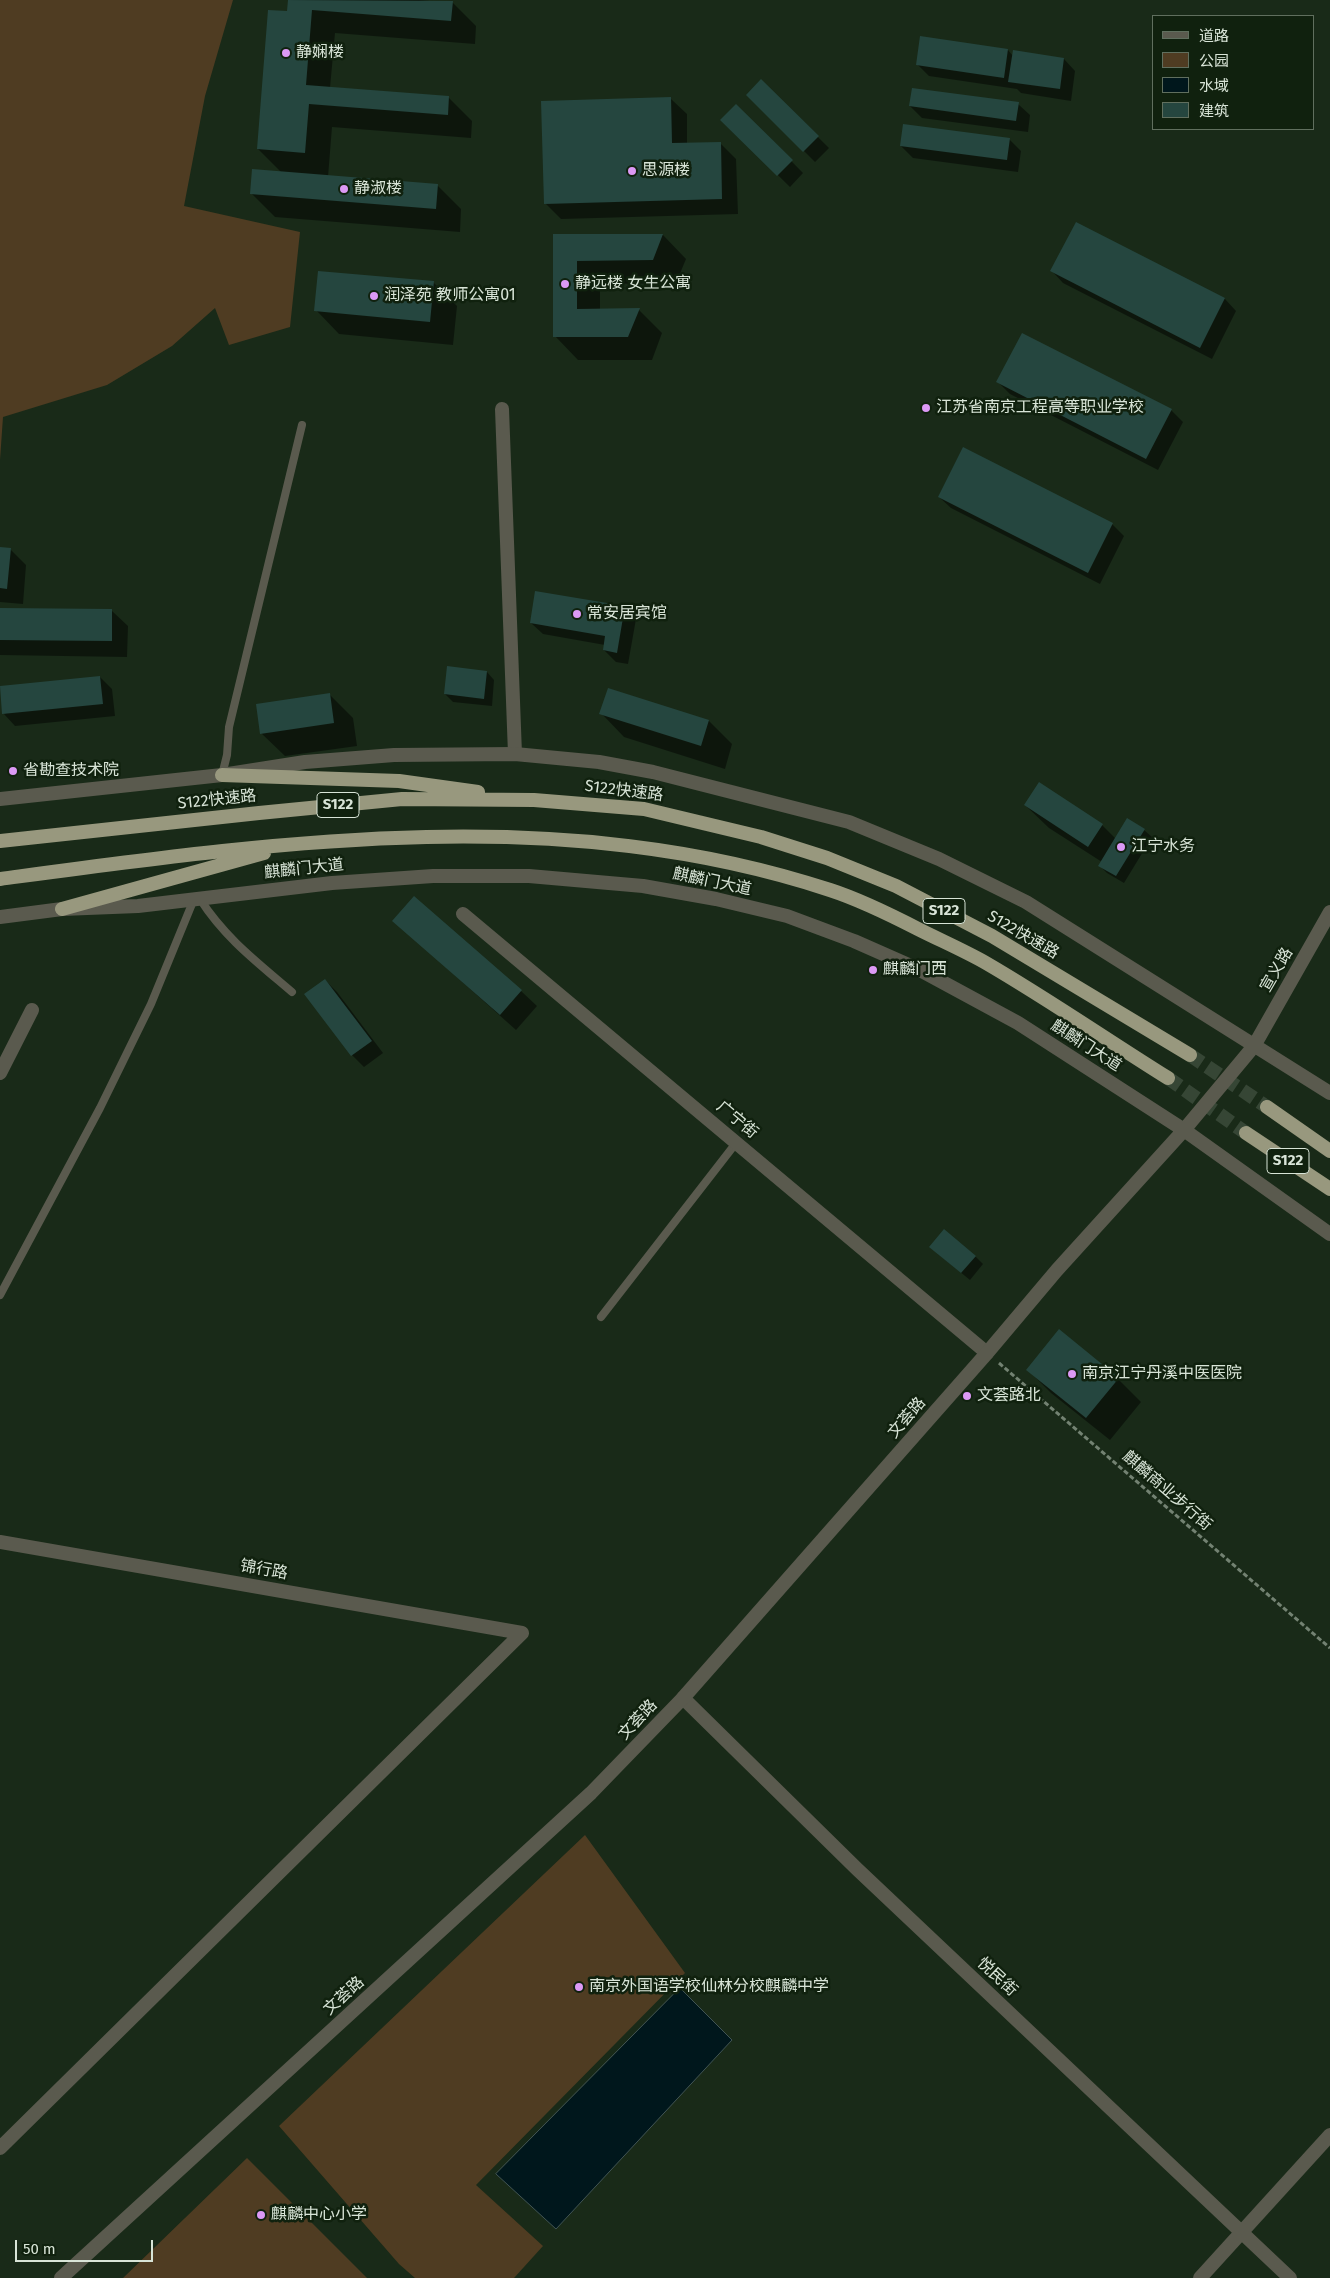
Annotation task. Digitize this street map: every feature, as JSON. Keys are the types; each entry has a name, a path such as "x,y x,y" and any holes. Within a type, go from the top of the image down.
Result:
{"highway":[{"path":"222,775 399,781 534,800"},
{"name":"S122快速路","path":"0,841 402,799 534,800 644,809 761,837 827,858 896,886 992,936 1190,1055"},
{"name":"S122","path":"0,879 184,854 302,842 427,836 614,842 675,851 831,890 884,912 985,962 1168,1078"},
{"path":"62,908 302,842"},
{"name":"S122","path":"1267,1107 1330,1151"},
{"name":"S122","path":"1246,1133 1330,1189"}],"street":[{"path":"502,409 516,754"},
{"path":"0,799 222,775 305,762 394,755 516,754 599,762 653,772 849,822 939,859 1026,902 1330,1093"},
{"name":"麒麟门大道","path":"0,916 62,908 138,906 332,883 443,876 529,876 624,884 716,899 786,916 854,941 922,971 1018,1023 1184,1130 1330,1234"},
{"name":"宣义路","path":"1184,1130 1254,1046 1330,912"},
{"name":"广宁街","path":"464,914 988,1353"},
{"path":"0,1073 32,1010"},
{"name":"文荟路","path":"61,2278 592,1793 683,1698 988,1353 1057,1270 1184,1130"},
{"name":"锦行路","path":"0,1542 522,1633 0,2148"},
{"name":"悦民街","path":"683,1698 858,1869 1290,2278"},
{"path":"1200,2278 1330,2135"}],"lane":[{"path":"222,775 229,726 302,425"},
{"path":"0,1295 105,1099 151,1004 197,899 232,941 292,992"},
{"path":"601,1317 736,1143"}],"path":[{"name":"麒麟商业步行街","path":"988,1353 1330,1648"}],"green space":[{"path":"0,0 233,0 205,96 184,206 300,232 290,327 229,345 215,308 172,346 107,385 3,417 0,460"},
{"path":"585,1835 685,1973 476,2185 543,2246 514,2278 415,2278 399,2264 279,2126"},
{"name":"麒麟中心小学","path":"247,2158 367,2278 123,2278"}],"water":[{"path":"680,1988 732,2040 556,2229 496,2174"}],"building":[{"name":"静娴楼","path":"288,0 453,1 451,21 312,10 306,85 449,96 448,115 309,104 305,153 257,149 268,10 287,11"},
{"path":"920,36 1008,49 1004,78 916,65"},
{"path":"1013,50 1064,58 1060,89 1008,82"},
{"path":"761,79 819,136 803,152 746,95"},
{"path":"912,88 1019,102 1016,121 909,106"},
{"name":"思源楼","path":"671,97 672,143 721,142 722,199 544,204 541,101"},
{"path":"736,104 793,160 777,176 720,120"},
{"path":"903,124 1010,138 1007,160 900,146"},
{"name":"静淑楼","path":"252,169 438,184 436,209 250,194"},
{"path":"1076,222 1225,298 1200,348 1050,271"},
{"name":"静远楼 女生公寓","path":"553,234 663,234 653,260 577,261 577,309 640,308 628,337 553,337"},
{"name":"润泽苑 教师公寓01","path":"318,271 434,281 430,322 314,311"},
{"path":"1022,333 1172,409 1146,459 996,382"},
{"path":"963,447 1113,523 1088,573 938,497"},
{"path":"0,547 11,548 7,589 0,588"},
{"name":"常安居宾馆","path":"535,591 625,606 617,653 603,650 605,636 530,623"},
{"path":"0,608 112,609 112,641 0,640"},
{"path":"447,666 487,671 484,699 444,694"},
{"path":"100,676 103,704 2,714 0,686"},
{"path":"608,688 709,720 701,746 599,714"},
{"path":"330,693 334,723 260,734 256,704"},
{"path":"1039,782 1103,824 1088,847 1024,805"},
{"name":"江宁水务","path":"1127,818 1145,829 1116,876 1098,866"},
{"path":"414,896 522,990 500,1015 392,921"},
{"path":"325,979 372,1041 351,1056 304,994"},
{"path":"944,1229 976,1256 961,1273 929,1247"},
{"name":"南京江宁丹溪中医医院","path":"1059,1329 1119,1378 1086,1418 1026,1370"}],"tunnel":[{"path":"1190,1055 1267,1107"},
{"path":"1168,1078 1246,1133"}],"place":[{"name":"静娴楼","path":"286,53"},
{"name":"思源楼","path":"632,171"},
{"name":"静淑楼","path":"344,189"},
{"name":"静远楼 女生公寓","path":"565,284"},
{"name":"润泽苑 教师公寓01","path":"374,296"},
{"name":"江苏省南京工程高等职业学校","path":"926,408"},
{"name":"常安居宾馆","path":"577,614"},
{"name":"省勘查技术院","path":"13,771"},
{"name":"江宁水务","path":"1121,847"},
{"name":"麒麟门西","path":"873,970"},
{"name":"南京江宁丹溪中医医院","path":"1072,1374"},
{"name":"文荟路北","path":"967,1396"},
{"name":"南京外国语学校仙林分校麒麟中学","path":"579,1987"},
{"name":"麒麟中心小学","path":"261,2215"}]}
